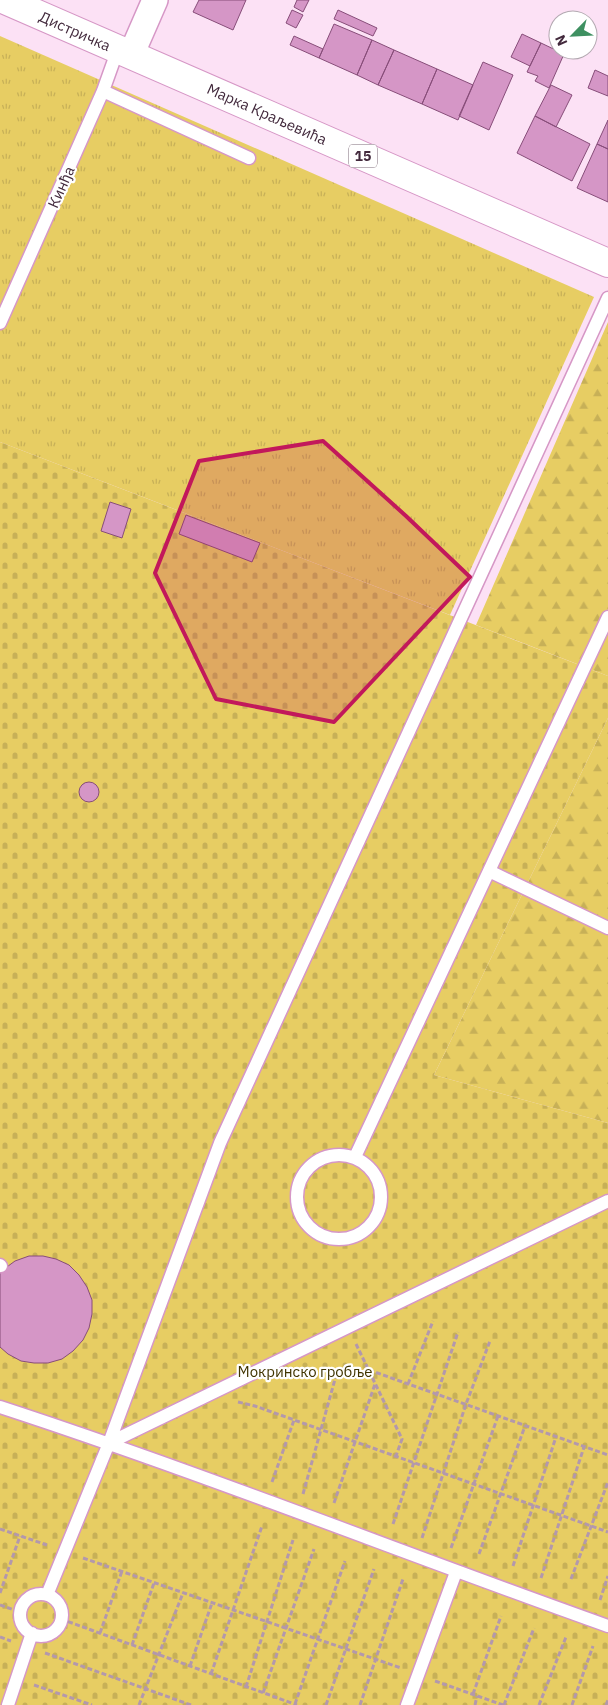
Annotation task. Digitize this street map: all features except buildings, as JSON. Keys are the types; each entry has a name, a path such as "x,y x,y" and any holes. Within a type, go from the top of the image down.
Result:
{"main road":[{"name":"Дистричка","path":"5,0 124,52"},
{"name":"Марка Краљевића","path":"124,52 608,263"}],"street":[{"path":"124,52 155,0"}],"lane":[{"name":"Кинђа","path":"0,323 103,91 124,52"},
{"path":"103,91 249,158"},
{"path":"47,1595 109,1443 220,1143 608,298"},
{"path":"355,1157 489,871 604,639 608,617"},
{"path":"489,871 608,928"},
{"path":"341,1154 355,1157 367,1165 376,1176 381,1189 380,1210 368,1228 356,1236 342,1239 329,1238 311,1228 302,1217 297,1198 299,1184 305,1172 321,1159 341,1154"},
{"path":"109,1443 608,1201"},
{"path":"0,1407 109,1443 456,1572 608,1626"},
{"path":"407,1705 456,1572"},
{"path":"38,1594 47,1595 59,1605 61,1619 53,1631 39,1635 32,1633 26,1629 21,1621 20,1612 23,1604 29,1597 38,1594"},
{"path":"8,1705 32,1633"}],"path":[{"path":"408,1384 433,1321"},
{"path":"348,1327 402,1439 396,1456"},
{"path":"393,1524 458,1332"},
{"path":"422,1538 466,1404 490,1341"},
{"path":"368,1370 608,1456"},
{"path":"302,1495 337,1372"},
{"path":"334,1502 375,1384"},
{"path":"208,1395 255,1406 608,1532"},
{"path":"451,1548 498,1416"},
{"path":"271,1482 294,1420"},
{"path":"479,1554 524,1426"},
{"path":"513,1566 556,1437"},
{"path":"541,1578 584,1447"},
{"path":"571,1579 608,1482"},
{"path":"211,1674 262,1526"},
{"path":"0,1529 504,1705 534,1628"},
{"path":"0,1593 20,1536"},
{"path":"246,1687 293,1540"},
{"path":"263,1693 314,1548"},
{"path":"61,1619 296,1705 345,1561"},
{"path":"326,1705 374,1569"},
{"path":"100,1634 122,1571"},
{"path":"600,1600 608,1576"},
{"path":"360,1705 403,1579"},
{"path":"132,1645 154,1583"},
{"path":"139,1705 183,1593"},
{"path":"190,1666 212,1603"},
{"path":"0,1605 20,1612"},
{"path":"473,1694 501,1616"},
{"path":"0,1637 191,1705"},
{"path":"539,1705 566,1637"},
{"path":"572,1705 593,1646"},
{"path":"17,1679 92,1705"},
{"path":"475,1705 478,1696"},
{"path":"606,1705 608,1700"}],"highlighted area":[{"path":"323,441 470,577 334,722 216,699 155,573 199,461"}],"green space":[{"path":"0,36 594,297 450,615 0,442"},
{"path":"608,322 608,676 476,625"},
{"name":"Мокринско гробље","path":"0,442 608,676 608,718 434,1075 608,1123 608,1705 0,1705"},
{"path":"608,718 608,1123 434,1075"}]}
